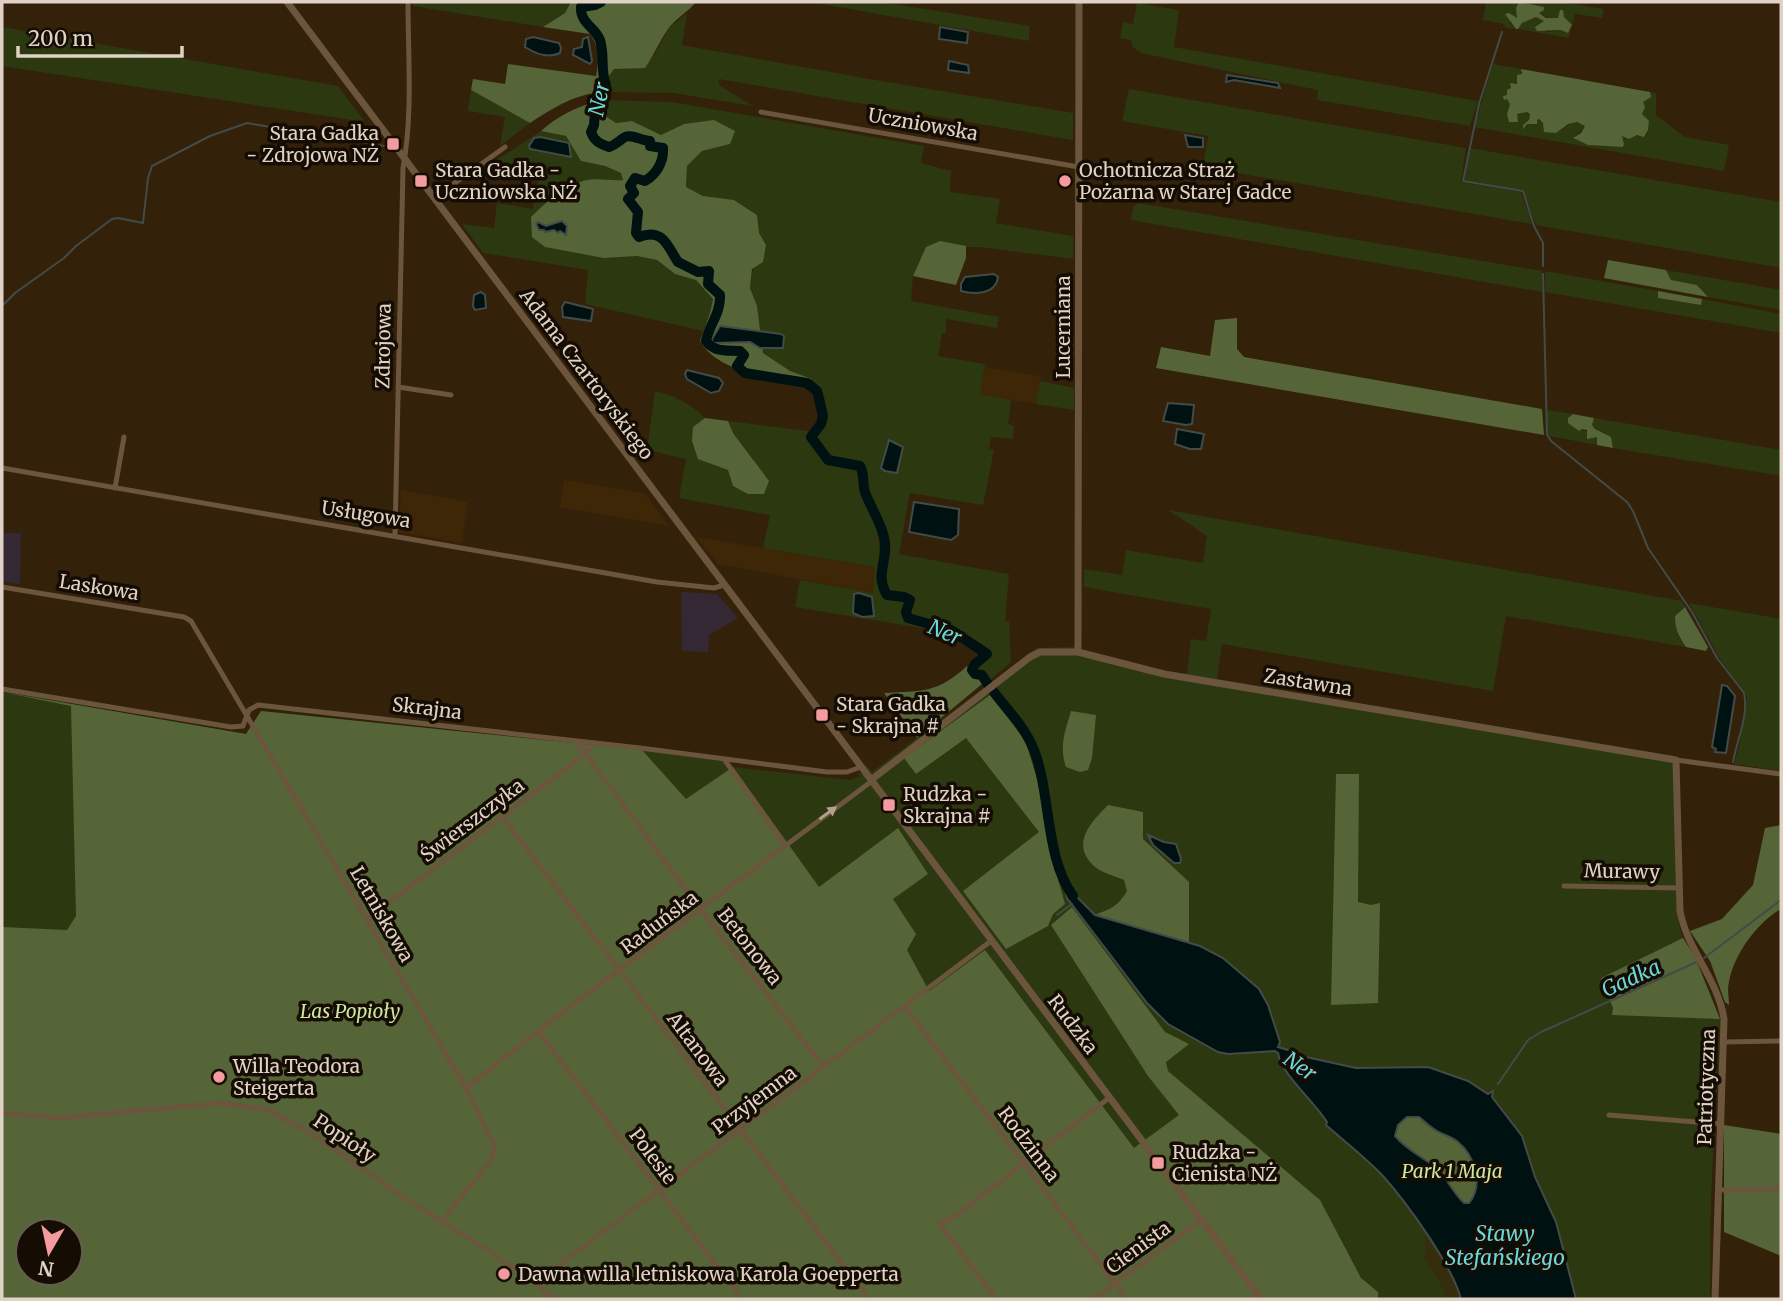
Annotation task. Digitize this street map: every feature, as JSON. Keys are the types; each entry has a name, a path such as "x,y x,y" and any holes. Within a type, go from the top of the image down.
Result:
{"street":[{"name":"Adama Czartoryskiego","path":"286,2 861,766"},
{"name":"Zdrojowa","path":"395,535 408,2"},
{"name":"Lucerniana","path":"1078,652 1079,2"},
{"name":"Uczniowska","path":"761,111 1079,167"},
{"path":"434,198 505,147"},
{"path":"398,387 451,395"},
{"path":"115,488 124,437"},
{"name":"Usługowa","path":"2,468 657,582 714,588 724,584"},
{"name":"Laskowa","path":"2,587 184,617 191,621"},
{"name":"Letniskowa","path":"191,621 466,1088 495,1147 491,1160 442,1221"},
{"name":"Zastawna","path":"871,780 1035,654 1078,652 1164,674 1676,760 1781,774"},
{"name":"Skrajna","path":"2,689 232,727 243,726 249,710 258,705 839,773 861,766"},
{"name":"Betonowa","path":"577,742 701,910 824,1067"},
{"name":"Świerszczyka","path":"367,919 585,754 594,743"},
{"path":"724,759 785,845"},
{"name":"Patriotyczna","path":"1676,760 1680,911 1683,928 1721,1004 1724,1042 1714,1299"},
{"name":"Rudzka","path":"861,766 1261,1299"},
{"name":"Raduńska","path":"466,1088 871,780"},
{"name":"Altanowa","path":"503,817 869,1299"},
{"name":"Murawy","path":"1564,886 1680,888"},
{"name":"Przyjemna","path":"536,1283 991,941"},
{"name":"Rodzinna","path":"905,1007 1128,1299"},
{"name":"Polesie","path":"538,1031 742,1299"},
{"path":"1724,1042 1781,1041"},
{"path":"996,1299 939,1223 950,1220 1109,1098"},
{"name":"Popioły","path":"2,1113 59,1118 221,1103 269,1110 317,1137 536,1283 555,1299"},
{"path":"1609,1115 1721,1124"},
{"path":"1718,1190 1781,1189"},
{"name":"Cienista","path":"1094,1299 1201,1220"}],"shaded area":[{"path":"985,367 1041,376 1036,404 979,394"},
{"path":"564,480 645,493 669,526 560,507"},
{"path":"401,490 468,502 462,543 399,532"},
{"path":"2,533 21,533 20,584 2,581"},
{"path":"696,537 875,567 873,593 718,564"},
{"path":"681,592 717,594 738,618 709,635 708,652 682,651"}],"green space":[{"path":"413,2 571,2 565,13 543,27 413,6"},
{"path":"571,2 696,2 668,29 645,68 614,69 609,76 610,84 606,92 575,98 530,123 471,90 473,79 505,84 508,64 596,76 598,54 590,34 543,27 565,13"},
{"path":"811,2 881,2 1030,26 1029,41"},
{"path":"1486,2 1561,2 1604,9 1602,18 1575,14 1572,25 1538,12 1519,16 1517,19 1512,16 1510,23 1516,29 1483,20"},
{"path":"1519,2 1544,7 1539,13 1546,18 1558,18 1560,10 1563,10 1564,17 1572,25 1568,33 1561,30 1537,31 1535,27 1544,21 1536,17 1516,29 1505,14 1509,13 1517,18 1516,8"},
{"path":"1137,3 1179,10 1174,47 1478,101 1470,126 1317,100 1318,90 1141,53 1132,46 1131,40 1120,38 1123,22 1133,24"},
{"path":"687,13 682,45 1073,113 1073,140 719,79 719,85 753,106 673,93 606,92 610,84 609,76 614,69 645,67 669,28"},
{"path":"1536,17 1544,21 1547,32 1561,30 1568,33 1571,29 1569,38 1518,29 1521,23"},
{"path":"2,27 338,86 365,122 2,66"},
{"path":"1493,64 1521,69 1520,78 1511,88 1508,99 1517,114 1530,114 1529,121 1523,125 1525,127 1539,119 1550,132 1556,133 1568,124 1577,122 1585,126 1574,138 1592,145 1623,147 1621,136 1647,135 1649,123 1642,114 1643,102 1650,97 1650,92 1656,93 1656,115 1685,137 1729,145 1724,171 1474,127"},
{"path":"1521,69 1650,92 1651,97 1643,102 1645,107 1642,114 1649,121 1648,130 1644,137 1637,135 1629,139 1622,136 1623,147 1588,145 1573,138 1581,133 1585,126 1577,122 1568,124 1556,133 1544,132 1543,123 1539,119 1537,124 1527,124 1523,129 1530,114 1517,114 1518,122 1509,122 1507,114 1510,104 1503,96 1507,95 1507,90 1511,88 1510,83 1517,84 1517,75 1522,74"},
{"path":"1129,89 1466,148 1461,182 1521,192 1532,224 1203,167 1208,136 1122,121"},
{"path":"471,90 530,123 500,146 505,117 468,111"},
{"path":"605,100 672,102 924,146 921,163 951,171 950,192 1000,199 996,223 1073,236 1073,259 980,247 926,247 913,276 911,301 999,317 997,328 946,319 946,333 942,333 938,356 985,364 980,394 1011,400 1008,424 1014,426 1013,439 991,437 989,449 994,450 983,505 910,493 899,554 1009,574 1005,622 1009,621 1011,662 990,680 985,672 978,671 977,668 990,657 990,651 951,627 911,615 913,599 905,594 891,592 886,580 887,536 868,491 863,464 831,456 816,437 826,408 819,387 811,379 788,370 763,354 757,306 750,288 759,233 757,215 734,200 703,196 686,187 687,166 702,151 730,144 684,124 661,135 632,121 616,123 607,117"},
{"path":"605,100 607,117 616,123 632,121 661,135 684,124 714,120 735,131 730,144 702,151 687,166 686,187 703,196 734,200 757,215 759,233 766,245 763,262 752,269 750,288 757,306 763,353 790,371 812,379 766,376 750,372 735,368 709,352 700,341 713,299 696,280 675,274 657,260 637,256 604,258 545,247 532,237 531,217 561,191 587,180 623,180 621,173 605,166 581,161 566,136 541,131 571,111"},
{"path":"541,131 566,136 581,161 605,166 621,173 623,181 613,181 604,258 637,256 657,260 675,274 696,280 713,299 703,331 585,304 588,270 483,253 462,224 494,228 497,203 533,209 540,173 489,165"},
{"path":"1470,148 1781,202 1781,268 1536,225 1523,190 1464,180"},
{"path":"1138,203 1542,271 1542,292 1131,220 1133,207"},
{"path":"940,241 966,246 966,258 956,285 913,276 926,247"},
{"path":"1608,260 1666,270 1671,280 1697,285 1708,297 1604,278"},
{"path":"1666,270 1781,290 1781,310 1708,297 1697,285 1671,280"},
{"path":"1545,271 1658,291 1658,298 1700,305 1702,299 1781,314 1781,333 1545,292"},
{"path":"1658,291 1702,299 1701,305 1658,298"},
{"path":"1237,318 1237,349 1244,357 1542,409 1544,435 1156,368 1161,347 1210,356 1215,320"},
{"path":"1040,381 1074,388 1074,410 1036,404"},
{"path":"655,391 682,401 705,418 693,427 715,465 729,470 754,460 733,433 728,421 808,431 808,440 826,464 857,470 860,478 859,490 878,530 880,559 876,579 883,598 904,602 902,614 905,622 928,629 795,607 800,580 873,593 875,567 763,548 770,515 679,498 686,459 647,450"},
{"path":"1546,410 1573,414 1568,418 1569,423 1597,437 1597,445 1549,436"},
{"path":"1573,414 1594,418 1592,425 1611,437 1613,448 1597,445 1597,437 1587,439 1587,430 1579,431 1568,423 1568,418"},
{"path":"705,418 728,421 733,433 769,481 764,494 748,494 733,486 728,470 698,459 692,441 693,427"},
{"path":"1594,418 1781,450 1781,476 1613,448 1611,437 1592,425"},
{"name":"Park 1 Maja","path":"1168,510 1682,601 1685,607 1675,616 1679,637 1686,647 1506,616 1493,691 1222,644 1217,679 1673,756 1678,922 1720,1019 1711,1197 1710,1299 2,1299 2,692 246,734 261,711 642,750 721,761 733,767 850,780 860,776 857,772 864,775 870,773 863,760 872,772 1037,648 1073,647 1129,665 1187,674 1191,639 1206,641 1211,609 1084,587 1084,569 1122,575 1126,550 1203,563 1207,536"},
{"path":"1689,603 1781,619 1781,771 1734,764 1747,696 1720,659"},
{"path":"1685,607 1708,647 1706,651 1686,647 1679,636 1675,616"},
{"path":"967,666 972,677 979,679 982,684 917,738 884,693 929,689 957,675"},
{"name":"Las Popioły","path":"2,692 246,734 261,711 642,750 686,799 733,767 819,887 898,828 928,874 893,899 916,934 907,950 929,991 985,950 1134,1148 1179,1115 1148,1076 1051,925 1072,907 1165,1032 1189,1044 1166,1062 1168,1071 1320,1200 1361,1278 1378,1292 1378,1299 2,1299 2,927 67,930 76,916 71,706"},
{"path":"990,695 1025,740 1039,785 1051,854 1065,904 1053,914 1048,926 1006,949 963,891 1039,832 966,738 916,774 904,758"},
{"path":"1071,711 1096,715 1092,758 1088,770 1080,772 1066,767 1064,760 1064,739"},
{"path":"1336,774 1359,774 1358,902 1371,905 1380,903 1378,1003 1331,1005"},
{"path":"1108,805 1143,812 1143,839 1189,882 1189,943 1120,925 1094,915 1114,906 1127,891 1124,880 1097,868 1087,858 1084,850 1083,842 1090,826"},
{"path":"1781,825 1781,909 1763,922 1741,950 1729,982 1729,1005 1725,1002 1710,961 1690,931 1722,919 1753,885 1765,828"},
{"path":"1683,938 1695,957 1720,1019 1612,1015 1613,1008 1601,978"},
{"name":"Park 1 Maja","path":"1407,1117 1419,1117 1464,1148 1473,1163 1477,1179 1474,1196 1469,1203 1464,1203 1438,1170 1395,1135 1398,1125"},
{"path":"1724,1125 1781,1134 1781,1256 1724,1232"}],"sand":[{"path":"1425,1234 1450,1273 1461,1299 1446,1299 1439,1281 1423,1256 1426,1252"}],"water":[{"path":"940,27 968,32 967,43 939,39"},
{"path":"533,37 559,43 560,53 551,56 533,52 525,47 526,39"},
{"path":"588,37 592,61 590,64 573,55 574,49 582,47 583,39"},
{"path":"949,61 968,65 969,73 948,70"},
{"path":"1227,75 1278,83 1280,88 1234,80 1226,82"},
{"path":"1185,135 1203,138 1203,147 1188,147"},
{"path":"534,138 569,143 571,157 530,149"},
{"path":"562,221 567,226 566,235 560,231 539,230 536,224 538,222 546,226"},
{"path":"994,274 998,277 989,290 978,293 961,291 965,277"},
{"path":"481,292 485,295 486,308 475,310 474,295"},
{"path":"565,302 593,309 591,321 563,317 562,307"},
{"path":"720,326 781,334 784,336 783,348 760,348 750,342 713,343 712,339"},
{"path":"687,370 719,378 723,383 719,391 711,393 687,379"},
{"path":"1168,403 1194,405 1192,424 1163,421"},
{"path":"1177,429 1204,434 1201,449 1175,444"},
{"path":"889,440 903,447 897,473 881,468"},
{"path":"914,502 959,509 958,535 951,540 909,532"},
{"path":"854,594 872,597 874,616 862,617 853,613"},
{"path":"1722,685 1727,686 1735,696 1726,753 1715,752 1716,749 1712,747"},
{"path":"1148,835 1176,844 1180,863 1174,863 1153,845"},
{"name":"Stawy Stefańskiego","path":"1065,885 1095,915 1200,946 1223,958 1259,989 1268,1005 1280,1042 1278,1047 1297,1055 1356,1068 1428,1067 1468,1081 1488,1094 1493,1091 1492,1097 1522,1136 1535,1177 1556,1222 1576,1299 1461,1299 1439,1252 1404,1202 1376,1169 1326,1125 1327,1122 1285,1070 1278,1053 1218,1052 1168,1024 1147,1003 1067,898","holes":["1407,1117 1419,1117 1435,1130 1458,1142 1469,1155 1477,1179 1474,1196 1469,1203 1460,1199 1435,1167 1395,1136 1398,1125"]}],"waterway":[{"name":"Ner","path":"601,2 581,7 585,21 600,40 606,85 596,97 592,135 598,142 609,147 631,136 650,141 650,146 663,148 661,162 653,175 645,181 635,178 630,186 634,193 628,199 638,212 636,233 639,237 660,237 678,262 698,272 709,271 708,284 720,295 719,308 706,341 710,345 722,350 740,351 744,355 737,366 745,373 807,383 817,391 823,416 821,424 811,437 828,460 860,466 865,492 885,542 882,581 887,595 910,600 906,612 908,618 951,630 987,654 972,670 975,674 982,675 1017,720 1034,750 1057,863 1073,896"},
{"path":"1502,32 1479,104 1463,181 1523,191 1534,226 1543,243 1543,266"},
{"path":"2,306 15,293 112,219 143,223 152,166 210,136 247,123 384,146"},
{"path":"1543,274 1547,434 1551,441 1627,502 1648,548 1692,612 1717,658 1744,693 1744,719 1733,762"},
{"name":"Gadka","path":"1704,958 1781,900"},
{"path":"1057,915 1072,904"},
{"name":"Gadka","path":"1498,1084 1528,1040 1541,1032 1699,961"}],"place":[{"name":"Stara Gadka - Zdrojowa NŻ","path":"393,144"},
{"name":"Stara Gadka - Uczniowska NŻ","path":"421,181"},
{"name":"Ochotnicza Straż Pożarna w Starej Gadce","path":"1065,181"},
{"name":"Stara Gadka - Skrajna #","path":"822,715"},
{"name":"Rudzka - Skrajna #","path":"889,805"},
{"name":"Willa Teodora Steigerta","path":"219,1077"},
{"name":"Rudzka - Cienista NŻ","path":"1158,1163"},
{"name":"Dawna willa letniskowa Karola Goepperta","path":"504,1274"}]}
